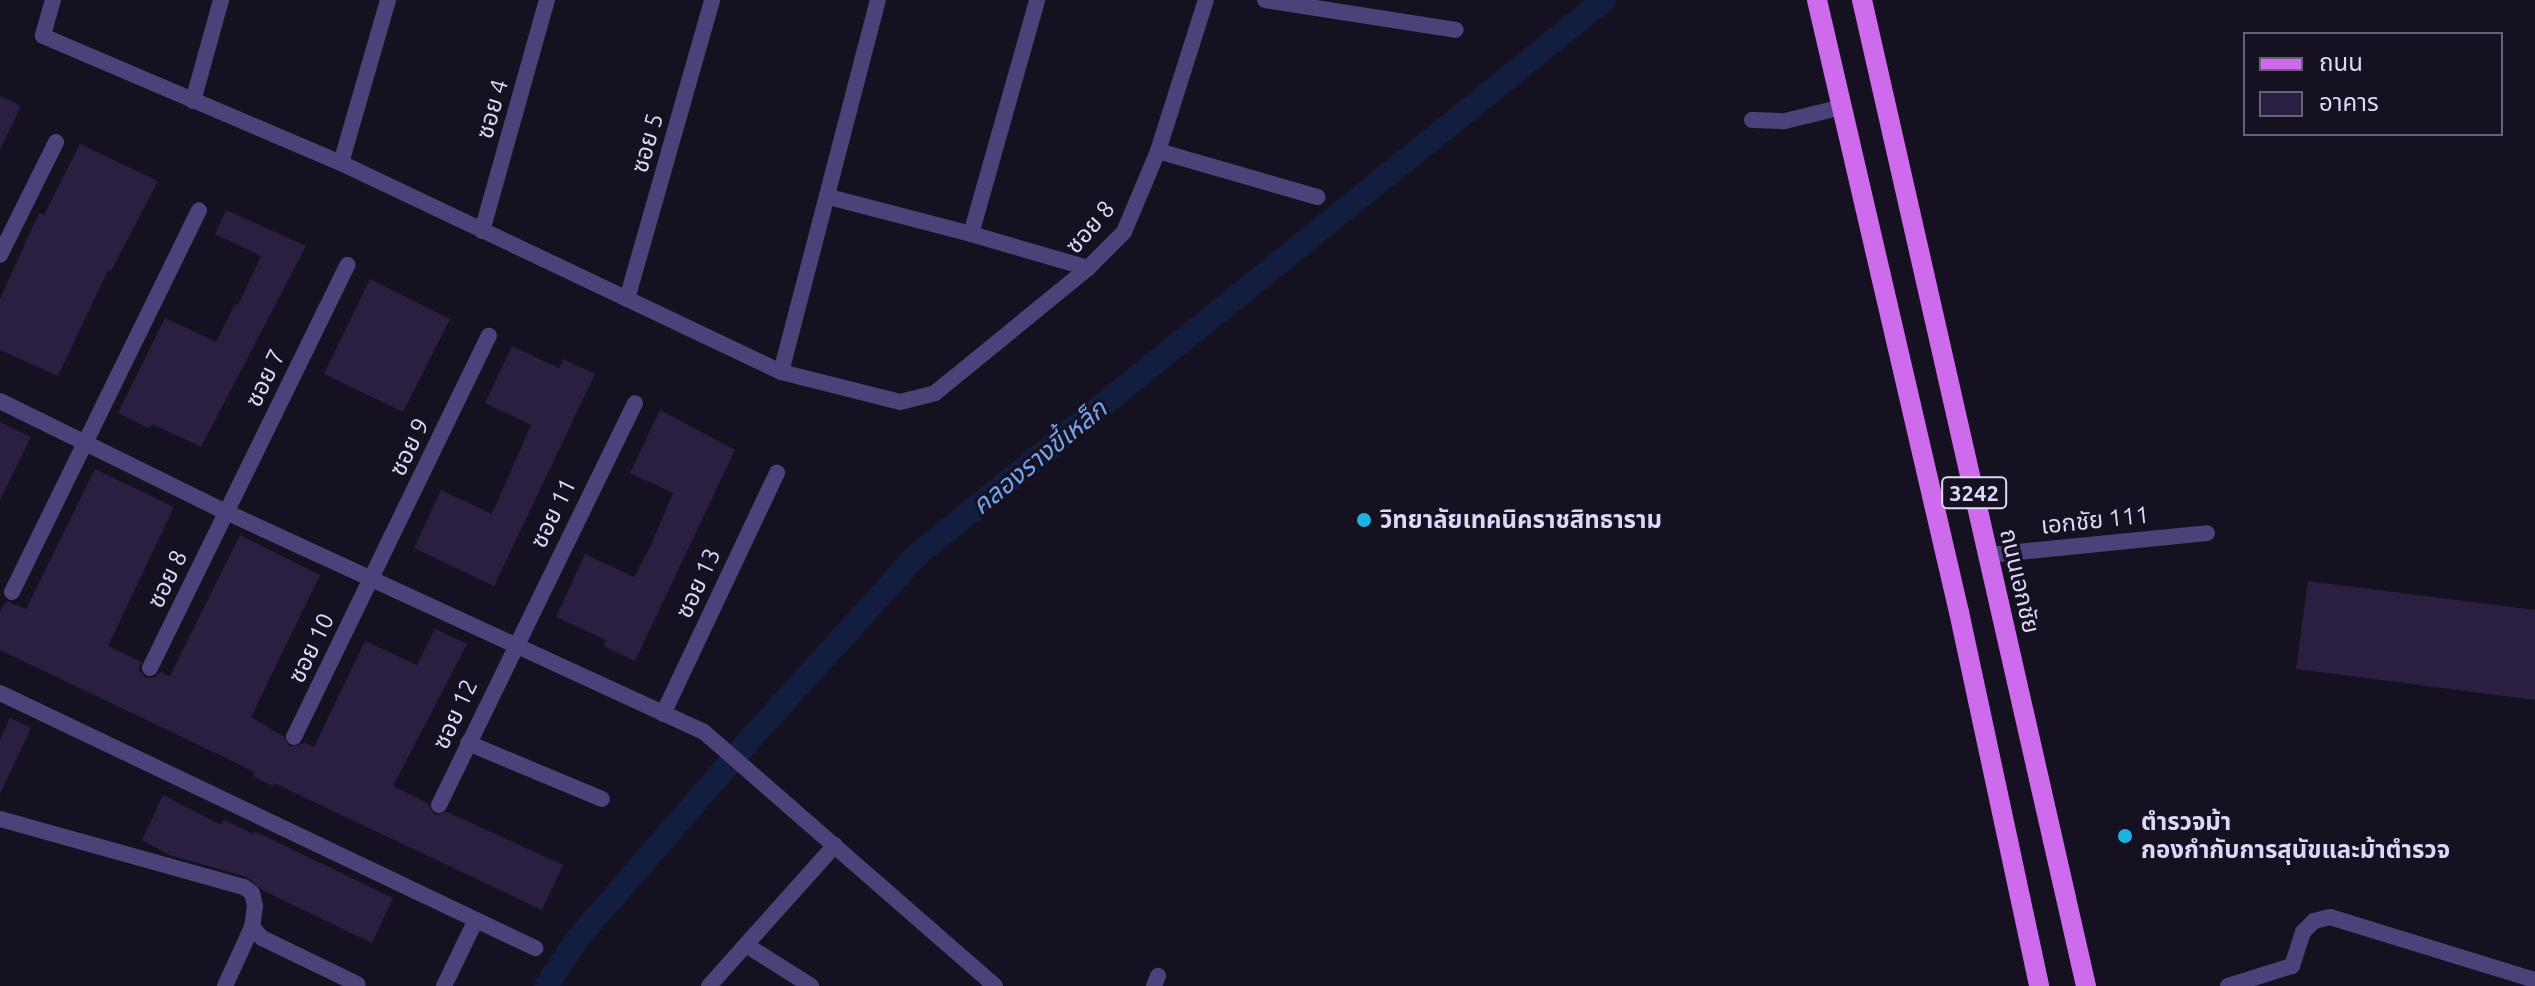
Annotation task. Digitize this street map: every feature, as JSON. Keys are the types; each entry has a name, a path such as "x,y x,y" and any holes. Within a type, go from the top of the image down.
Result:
{"main road":[{"name":"3242","path":"1817,0 1959,612 2039,986"},
{"name":"ถนนเอกชัย","path":"1862,0 2086,986"}],"street":[{"path":"53,0 43,36 341,163 781,372 878,0"},
{"path":"193,101 221,0"},
{"path":"341,163 388,0"},
{"name":"ซอย 4","path":"482,231 547,0"},
{"name":"ซอย 5","path":"627,299 712,0"},
{"path":"971,234 1037,0"},
{"name":"ซอย 8","path":"781,372 900,402 935,393 1088,268 1124,232 1158,151 1206,0"},
{"path":"1265,0 1456,30"},
{"path":"1752,120 1785,121 1842,107"},
{"path":"0,255 56,142"},
{"path":"1158,151 1317,197"},
{"path":"829,197 1088,268"},
{"path":"12,592 199,210"},
{"name":"ซอย 7","path":"226,512 347,265"},
{"name":"ซอย 9","path":"371,579 489,336"},
{"path":"0,401 226,512 704,732 995,986"},
{"name":"ซอย 11","path":"515,645 635,403"},
{"name":"ซอย 13","path":"663,714 777,473"},
{"name":"ซอย 8","path":"150,668 226,512"},
{"name":"เอกชัย 111","path":"1988,555 2207,533"},
{"name":"ซอย 10","path":"294,737 371,579"},
{"name":"ซอย 12","path":"439,805 515,645"},
{"path":"0,693 535,948"},
{"path":"468,743 602,799"},
{"path":"0,819 244,887 252,893 255,906 252,927 225,986"},
{"path":"709,986 835,845"},
{"path":"2228,986 2292,966 2303,932 2314,921 2330,917 2535,980"},
{"path":"444,986 475,922"},
{"path":"252,927 262,938 357,984"},
{"path":"746,945 811,986"}],"building":[{"path":"0,96 21,106 0,150"},
{"path":"80,144 158,181 111,271 108,270 58,376 0,350 0,299 39,213 44,215"},
{"path":"226,210 306,246 201,447 152,424 150,429 118,413 165,318 216,342 235,304 238,305 261,256 215,234"},
{"path":"370,279 450,319 403,412 324,374"},
{"path":"512,346 559,368 563,359 595,374 494,586 414,548 441,490 492,514 531,425 485,403"},
{"path":"660,410 735,450 635,661 603,646 606,640 556,617 585,554 634,577 650,547 673,493 630,473"},
{"path":"0,422 31,437 0,500"},
{"path":"95,469 174,507 108,646 141,662 139,670 146,678 155,677 160,672 170,676 240,535 320,575 251,717 283,736 290,747 305,743 314,747 365,641 417,665 435,629 467,644 393,786 428,803 435,815 447,812 563,865 542,910 274,783 273,786 224,757 0,650 0,612 6,601 26,609"},
{"path":"2308,581 2535,610 2535,700 2296,669"},
{"path":"10,718 31,728 0,794 0,740"},
{"path":"163,795 221,825 224,820 253,834 254,831 393,898 372,943 262,890 247,877 169,855 142,840"}],"waterway":[{"name":"คลองรางขี้เหล็ก","path":"546,986 578,938 753,736 917,555 1604,0"}],"place":[{"name":"วิทยาลัยเทคนิคราชสิทธาราม","path":"1364,520"},
{"name":"ตำรวจม้า กองกำกับการสุนัขและม้าตำรวจ","path":"2125,836"}]}
